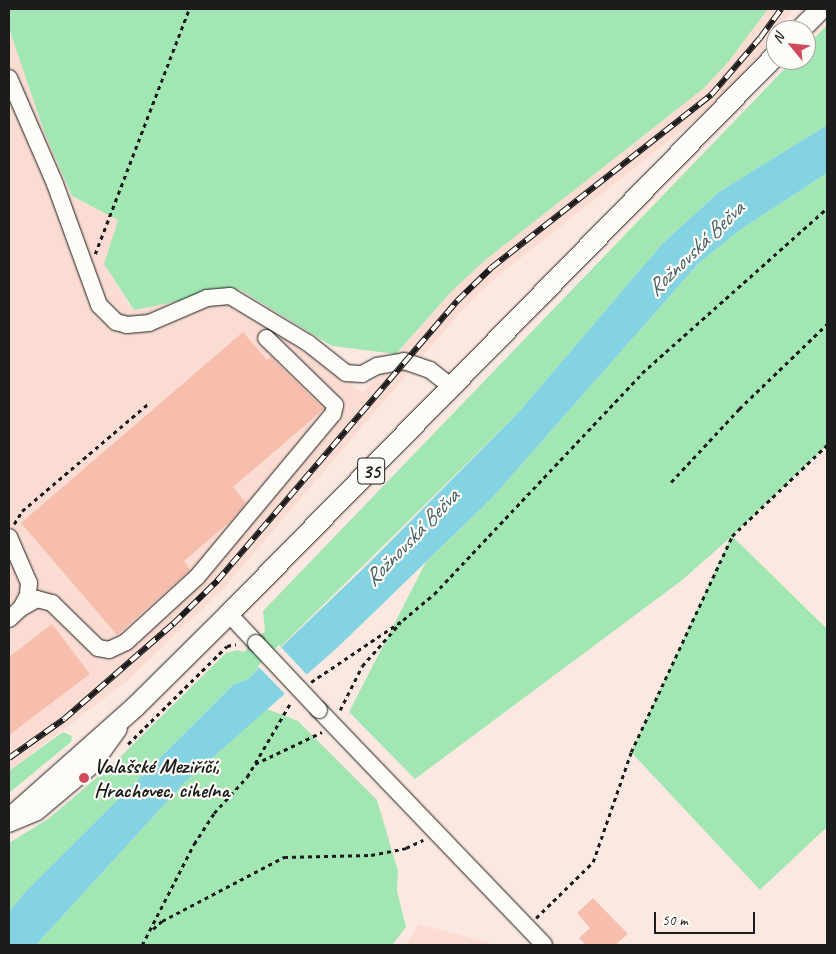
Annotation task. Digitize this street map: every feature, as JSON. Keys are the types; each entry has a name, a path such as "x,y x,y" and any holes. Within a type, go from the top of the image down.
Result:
{"main road":[{"path":"810,20 821,9"},
{"name":"35","path":"9,819 135,707 229,614 766,65"}],"street":[{"path":"9,78 55,184 87,276 106,315 127,326 168,317 207,298 230,296 308,343 346,373 362,374 391,362 404,360 430,370 452,388"},
{"path":"9,619 21,608 37,600 52,603 98,648 109,650 126,642 197,577 333,414 335,405 266,338"},
{"path":"10,538 25,569 28,596 21,608"},
{"path":"9,559 25,569"},
{"path":"229,614 319,710 328,726 435,831 544,945"},
{"path":"9,824 37,812 93,765 135,707"}],"path":[{"path":"87,276 189,9"},
{"path":"255,764 328,726 362,666 403,620 468,560 642,373 827,208"},
{"path":"671,482 739,408 827,324"},
{"path":"10,538 14,523 22,511 150,402"},
{"path":"534,920 593,862 631,752 732,536 827,445"},
{"path":"308,685 403,620"},
{"path":"142,945 152,930 194,844 214,813 243,782 255,764 282,712 296,696"},
{"path":"152,930 162,921 284,857 389,852 414,845 435,831"}],"shaded area":[{"path":"768,9 793,9 785,20 766,20 766,46 718,102 498,276 464,308 224,588 127,681 9,771 9,28 45,134 71,196 118,220 104,264 133,310 239,289 236,304 363,393 450,293 484,261 704,88 729,61"},
{"path":"419,924 490,943 490,945 406,945"}],"green space":[{"path":"9,9 768,9 729,61 704,88 484,261 450,293 396,354 332,346 239,289 134,310 104,264 118,220 72,196 45,134 17,52 9,28"},
{"path":"827,25 827,125 719,192 663,243 517,414 248,679 233,685 24,893 9,912 9,843 48,819 113,764 226,653 237,650 244,652 265,631 263,611 783,70 816,70 816,37"},
{"path":"827,173 827,445 732,536 827,629 827,827 760,890 631,752 731,537 681,581 415,779 349,712 426,562 492,498 699,263 740,230"},
{"path":"267,709 298,721 377,800 398,871 397,891 406,927 392,945 36,945 185,782"},
{"path":"63,732 72,736 71,742 9,793 9,771"}],"water":[{"name":"Rožnovská Bečva","path":"827,125 827,173 740,230 699,263 492,498 338,647 185,782 36,945 9,945 9,912 24,893 233,685 248,679 366,566 517,414 663,243 719,192"}],"pier":[{"path":"279,645 308,676 286,695 258,666"}],"building":[{"path":"243,332 267,360 271,357 324,409 233,487 246,503 231,521 184,561 190,570 117,635 21,523"},
{"path":"52,624 90,674 9,735 9,657"},
{"path":"593,898 628,934 615,945 586,945 579,938 590,928 577,913"}],"railway":[{"path":"9,758 64,719 173,624 217,581 457,301 491,268 711,95 760,38 781,9"}],"place":[{"name":"Valašské Meziříčí, Hrachovec, cihelna","path":"84,778"}]}
